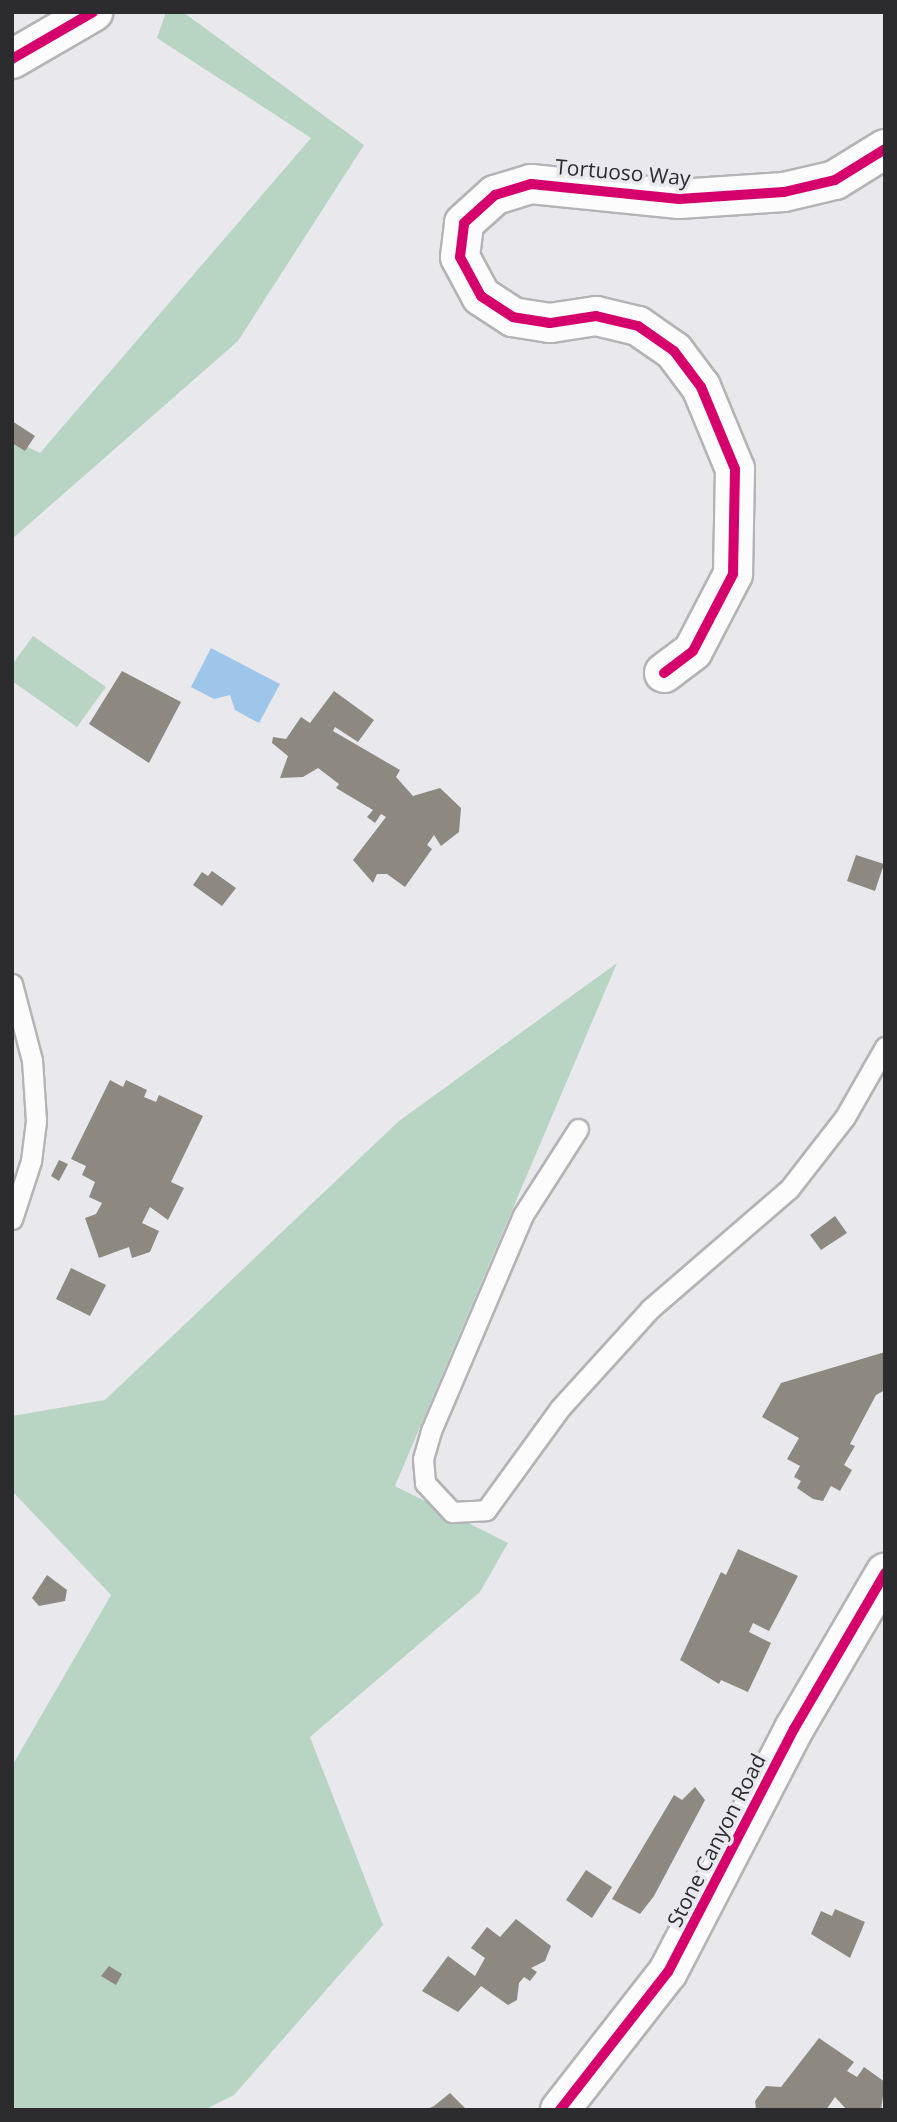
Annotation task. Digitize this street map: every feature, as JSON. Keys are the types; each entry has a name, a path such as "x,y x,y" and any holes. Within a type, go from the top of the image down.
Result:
{"street":[{"path":"12,59 93,12"},
{"name":"Tortuoso Way","path":"664,673 693,651 733,574 735,469 701,387 674,351 638,326 596,316 550,323 513,317 481,296 460,257 464,223 495,195 531,184 679,199 784,192 835,180 884,153"},
{"name":"Stone Canyon Road","path":"560,2110 668,1972 794,1729 885,1573"}],"lane":[{"path":"12,984 32,1060 36,1121 31,1161 12,1219"},
{"path":"578,1129 523,1215 431,1432 423,1459 425,1483 452,1512 486,1510 560,1408 651,1308 789,1189 845,1117 885,1047"}],"green space":[{"path":"166,12 183,12 364,145 238,341 12,539 12,439 40,453 311,138 157,38"},
{"path":"33,636 106,687 77,727 12,681 12,665"},
{"path":"617,963 395,1486 508,1543 480,1592 310,1737 383,1925 234,2095 204,2110 12,2110 12,1766 111,1595 12,1491 12,1416 105,1400 399,1121"}],"water":[{"path":"211,648 280,684 259,723 235,710 230,695 214,699 191,687"}],"building":[{"path":"12,421 35,436 25,451 12,443"},
{"path":"122,671 181,702 149,763 89,724"},
{"path":"334,691 374,720 358,742 335,727 333,731 400,770 396,777 413,796 440,788 461,808 459,832 441,846 434,835 427,845 432,849 405,887 387,874 377,874 373,883 353,860 386,817 381,814 375,823 367,817 373,810 336,788 339,784 318,768 303,777 280,778 288,756 272,743 273,737 286,739 301,717 310,723"},
{"path":"856,855 884,864 875,891 847,881"},
{"path":"212,871 236,888 222,906 193,885 202,872 208,876"},
{"path":"110,1080 123,1087 126,1080 147,1090 144,1097 156,1102 159,1095 203,1116 171,1182 184,1188 168,1220 150,1207 142,1223 159,1231 150,1252 132,1258 129,1247 99,1258 85,1218 96,1214 102,1203 89,1197 95,1182 82,1175 86,1166 71,1159"},
{"path":"59,1160 68,1164 59,1181 51,1176"},
{"path":"835,1216 847,1233 821,1250 810,1235"},
{"path":"71,1268 106,1285 90,1316 56,1299"},
{"path":"885,1352 885,1390 876,1395 850,1444 855,1446 844,1465 852,1470 840,1491 831,1486 823,1501 813,1499 797,1488 801,1481 794,1477 800,1466 787,1459 799,1438 762,1417 781,1383"},
{"path":"738,1549 798,1576 769,1631 753,1623 749,1632 771,1643 748,1692 721,1680 719,1684 680,1660 721,1572 726,1575"},
{"path":"47,1575 67,1590 65,1601 39,1606 32,1598"},
{"path":"695,1787 705,1800 654,1896 640,1914 612,1899 674,1795 682,1800"},
{"path":"586,1870 612,1887 592,1918 566,1900"},
{"path":"835,1909 865,1922 850,1958 811,1934 821,1911 832,1916"},
{"path":"516,1919 551,1946 545,1961 531,1968 537,1972 530,1981 524,1977 519,1983 517,2000 508,2005 481,1986 458,2012 422,1991 448,1956 475,1976 485,1958 471,1948 487,1927 500,1937"},
{"path":"109,1966 122,1974 116,1985 101,1976"},
{"path":"819,2038 854,2062 847,2071 857,2077 864,2067 885,2082 881,2110 847,2110 835,2097 826,2110 756,2109 755,2101 766,2086 781,2087"},
{"path":"450,2093 467,2110 426,2110 434,2106"}],"cycle path":[{"path":"12,59 93,12"},
{"path":"664,673 693,651 733,574 735,469 701,387 674,351 638,326 596,316 550,323 513,317 481,296 460,257 464,223 495,195 531,184 679,199 784,192 835,180 885,149"},
{"path":"560,2110 668,1972 794,1729 885,1573"}]}
